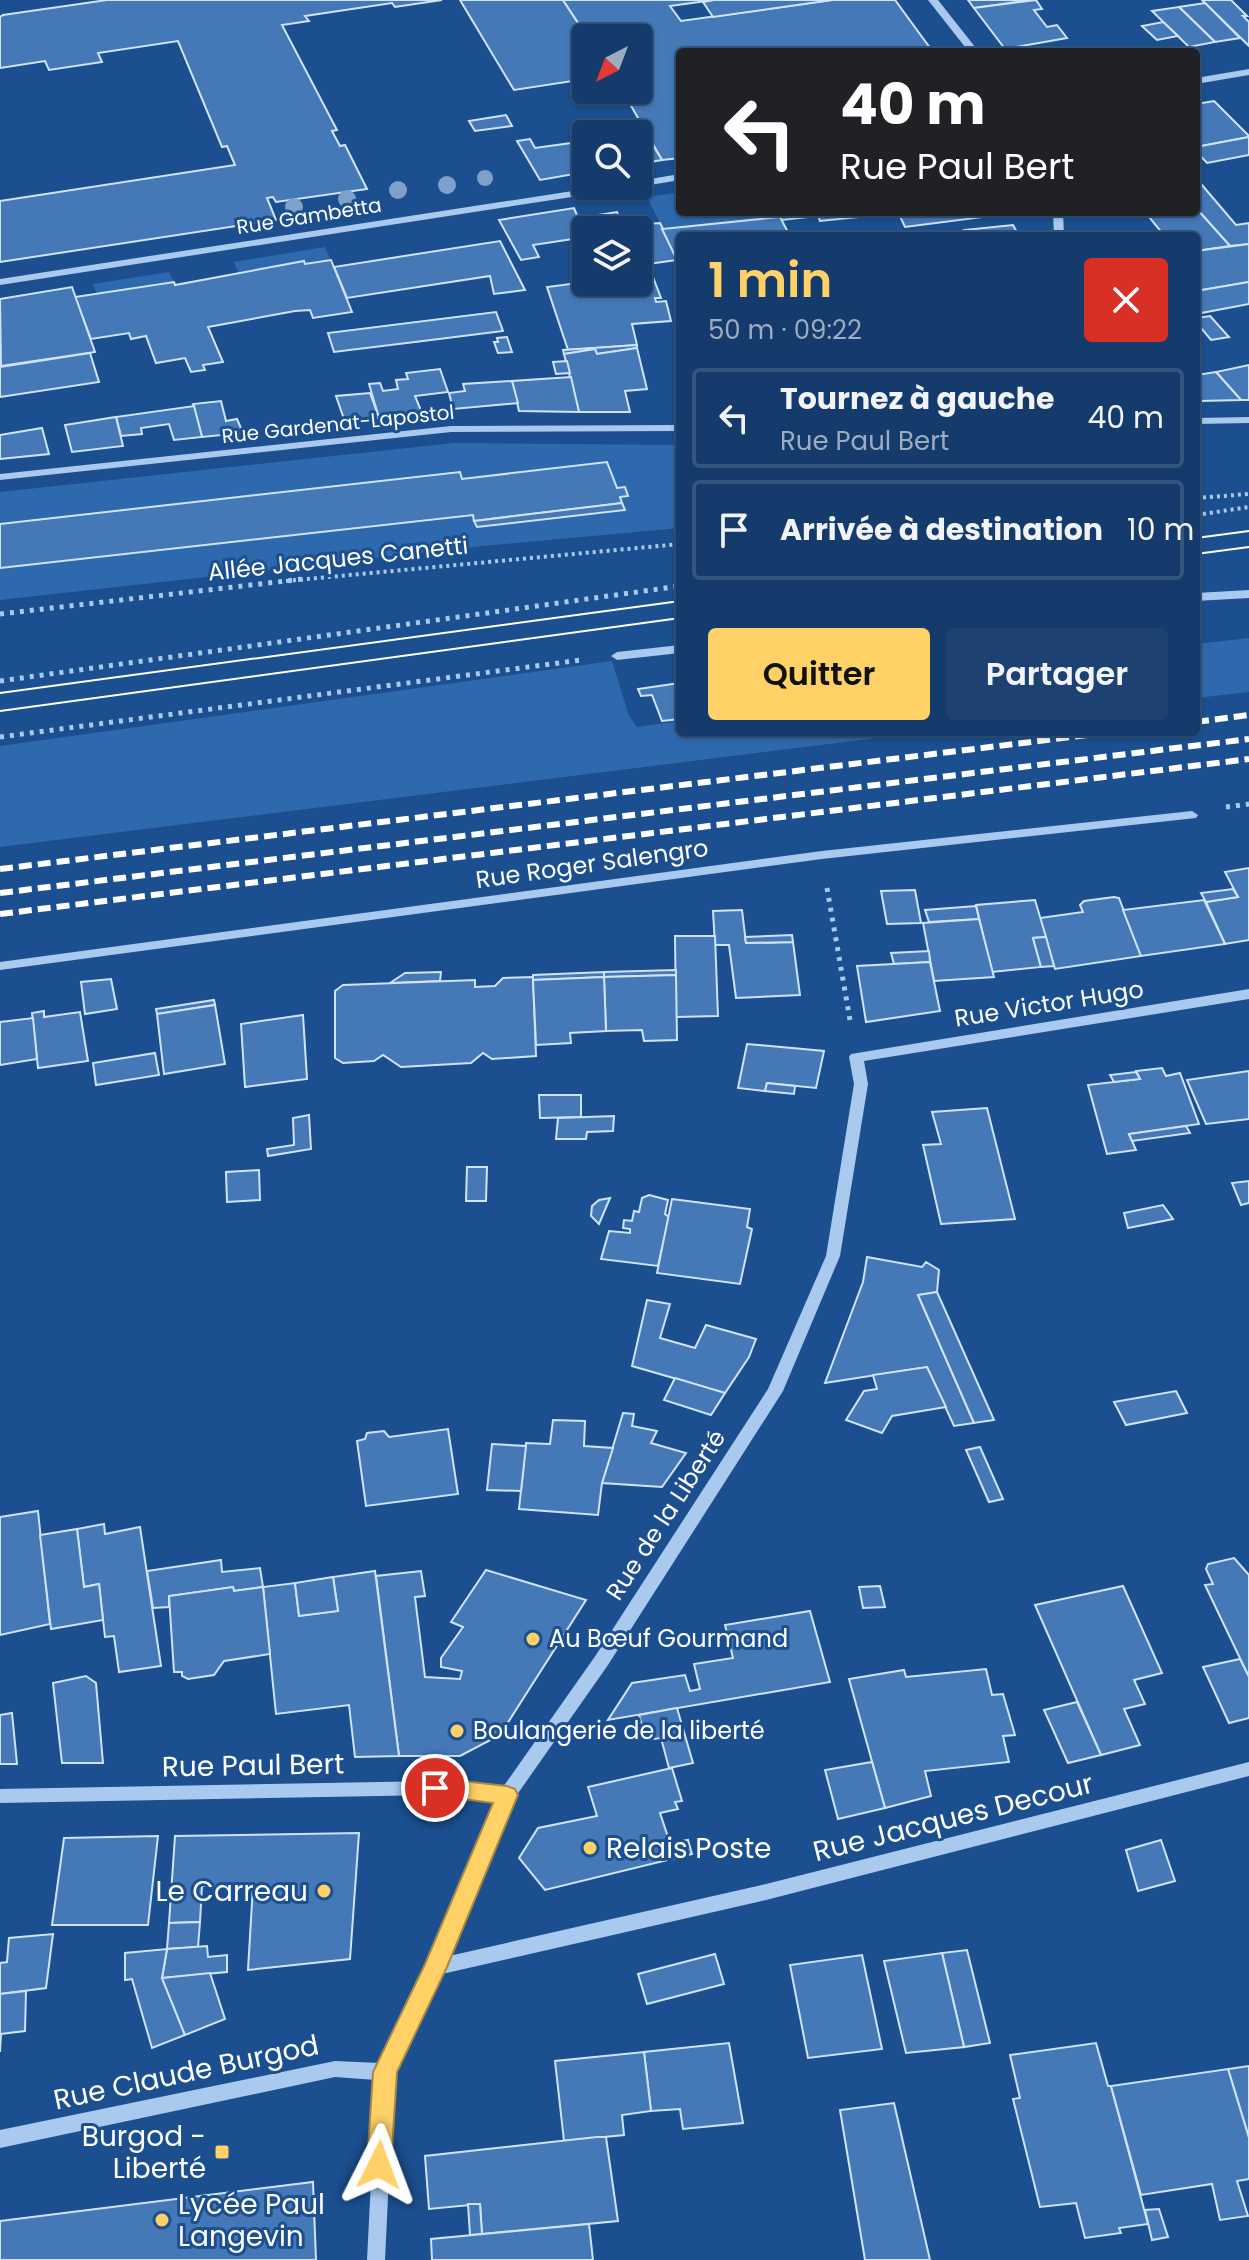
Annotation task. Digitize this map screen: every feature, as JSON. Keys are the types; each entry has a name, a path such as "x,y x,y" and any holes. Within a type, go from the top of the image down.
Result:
{"street":[{"path":"933,0 971,48"},
{"path":"1200,80 1249,72"},
{"path":"652,182 676,178"},
{"name":"Rue Gambetta","path":"0,282 572,194"},
{"path":"1200,421 1249,420"},
{"name":"Rue Gardenat-Lapostol","path":"0,477 451,429 676,428"},
{"path":"1200,597 1249,594"},
{"path":"617,656 676,649"},
{"name":"Rue Roger Salengro","path":"0,966 822,855 1192,815"},
{"name":"Rue Victor Hugo","path":"856,1057 1249,994"},
{"name":"Rue de la Liberté","path":"376,2260 385,2072 436,1967 507,1795 602,1660 775,1391 833,1256 861,1084 856,1057"},
{"name":"Rue Jacques Decour","path":"436,1967 766,1892 1249,1769"},
{"name":"Rue Paul Bert","path":"0,1796 435,1788 507,1795"},
{"name":"Rue Claude Burgod","path":"0,2139 335,2069 385,2072"}],"path":[{"path":"1200,498 1249,494"},
{"path":"1200,514 1249,507"},
{"name":"Allée Jacques Canetti","path":"0,614 381,570 676,544"},
{"path":"0,681 676,587"},
{"path":"0,737 617,656"},
{"path":"822,855 856,1057"}],"shaded area":[{"path":"676,193 676,216 780,217 663,229 648,200 652,200 652,196"},
{"path":"325,247 331,260 238,272 234,262"},
{"path":"169,272 174,282 97,294 93,284"},
{"path":"454,443 676,445 676,528 483,546 0,600 0,492"},
{"path":"1249,638 1249,692 1200,698 1200,644"},
{"path":"612,661 629,716 637,727 676,722 676,736 894,736 0,847 0,746"}],"building":[{"path":"107,0 442,0 395,7 392,3 305,16 309,21 282,25 337,130 332,131 340,146 345,145 367,189 276,202 273,197 267,198 276,220 0,262 0,201 235,165 227,146 222,147 178,41 98,53 102,62 49,70 45,61 0,68 0,17 3,15"},
{"path":"460,0 563,0 579,24 572,24 572,81 514,90"},
{"path":"563,0 714,0 670,6 681,21 832,0 895,0 930,48 676,48 676,158 662,160 652,142 652,120 639,120 630,104 652,104 652,24 579,24"},
{"path":"832,0 713,17 703,2"},
{"path":"968,0 1031,0 974,8"},
{"path":"1036,0 1042,9 1034,10 1047,27 1057,25 1067,38 1004,48 974,8"},
{"path":"1202,0 1231,0 1247,16 1243,16 1249,22 1249,46"},
{"path":"1205,3 1240,38 1215,42 1179,7"},
{"path":"1179,7 1215,42 1189,47 1152,11"},
{"path":"1163,22 1178,36 1157,40 1142,26"},
{"path":"1214,101 1249,137 1200,146 1200,103"},
{"path":"506,115 512,126 475,131 469,121"},
{"path":"1249,137 1249,155 1207,163 1200,155 1200,146"},
{"path":"530,139 535,148 572,143 572,174 540,180 517,141"},
{"path":"652,144 662,160 652,162"},
{"path":"1200,183 1236,225 1249,223 1249,244 1230,246 1200,212"},
{"path":"574,208 577,216 572,216 572,239 533,245 539,257 521,260 499,220"},
{"path":"617,212 619,216 591,216"},
{"path":"1200,212 1230,246 1200,250 1200,232 1161,232 1148,216 1200,216"},
{"path":"780,216 818,216 782,220"},
{"path":"818,216 869,216 820,221"},
{"path":"900,216 991,216 905,227"},
{"path":"780,217 788,232 676,232 676,258 662,229"},
{"path":"660,223 676,260 652,263 652,224"},
{"path":"1013,225 1017,232 965,232"},
{"path":"500,241 525,290 494,294 490,276 347,298 334,267"},
{"path":"1249,244 1249,282 1200,290 1200,250"},
{"path":"331,260 352,312 313,318 310,310 295,311 208,327 223,362 203,365 205,370 191,372 185,358 156,363 146,336 131,339 129,333 91,339 75,297 174,282 175,285 304,261 305,264"},
{"path":"652,274 661,298 655,298 656,302 666,301 671,321 632,324 637,345 568,350 547,287 572,284 572,296 652,296"},
{"path":"1249,282 1249,304 1200,313 1200,290"},
{"path":"72,287 95,352 1,366 0,299"},
{"path":"496,312 503,331 334,352 328,333"},
{"path":"1210,316 1229,337 1211,340 1200,327 1200,317"},
{"path":"507,337 512,352 498,353 494,342 498,342 497,338"},
{"path":"637,345 637,348 597,354 595,349 564,354 563,350"},
{"path":"637,348 647,389 625,391 630,412 579,412 564,354 595,349 597,354"},
{"path":"90,353 99,382 0,397 0,367"},
{"path":"567,361 570,373 556,374 553,362"},
{"path":"1249,365 1249,400 1241,400 1216,372"},
{"path":"440,369 448,392 415,396 422,413 379,418 369,384 380,383 383,391 398,389 396,380 408,379 406,373"},
{"path":"1216,372 1241,400 1200,401 1200,374"},
{"path":"571,377 579,412 519,411 512,381"},
{"path":"512,381 518,403 453,409 449,393 465,391 463,384"},
{"path":"370,393 379,418 345,422 336,396"},
{"path":"221,401 226,421 237,419 243,433 202,437 193,404"},
{"path":"194,406 202,437 174,440 169,424 141,428 142,434 121,436 116,417"},
{"path":"116,417 123,446 72,452 65,425"},
{"path":"42,428 49,454 0,459 0,435"},
{"path":"607,462 617,488 625,487 628,496 620,497 622,503 474,521 473,515 0,568 0,524 460,472 462,479"},
{"path":"622,503 625,510 477,527 474,521"},
{"path":"676,684 676,719 662,721 652,695 641,696 638,689"},
{"path":"1249,868 1249,940 1225,944 1206,902 1238,897 1225,872"},
{"path":"1233,889 1238,897 1206,902 1201,893"},
{"path":"915,890 921,923 887,924 881,891"},
{"path":"1119,898 1141,956 1055,969 1040,918 1083,912 1080,905 1084,901"},
{"path":"1035,900 1046,937 1033,938 1041,967 992,972 976,905"},
{"path":"1204,900 1225,944 1141,956 1123,910"},
{"path":"976,906 979,919 929,922 925,910"},
{"path":"742,910 746,943 793,942 800,995 736,998 729,945 715,945 713,911"},
{"path":"979,919 994,977 934,981 923,923"},
{"path":"792,935 793,942 746,943 745,937"},
{"path":"675,936 715,936 718,1016 676,1017"},
{"path":"1046,937 1054,966 1041,967 1033,938"},
{"path":"929,951 930,962 894,964 891,953"},
{"path":"930,962 940,1011 866,1022 857,966"},
{"path":"676,970 676,975 604,977 604,972"},
{"path":"441,972 440,981 390,983 405,973"},
{"path":"604,972 604,977 533,980 533,975"},
{"path":"676,975 677,1040 644,1041 642,1030 606,1031 604,977"},
{"path":"533,977 536,1056 492,1059 483,1053 471,1063 401,1067 383,1055 374,1061 343,1063 335,1058 335,991 343,985 475,980 475,987 495,986 503,978"},
{"path":"604,977 606,1031 570,1033 571,1043 536,1045 533,980"},
{"path":"111,979 117,1009 85,1014 81,982"},
{"path":"214,1000 215,1005 157,1014 156,1009"},
{"path":"215,1005 225,1064 164,1074 157,1014"},
{"path":"44,1011 44,1017 80,1012 88,1061 38,1068 32,1013"},
{"path":"303,1015 307,1079 245,1087 241,1024"},
{"path":"33,1018 37,1059 0,1065 0,1022"},
{"path":"747,1044 824,1051 816,1088 767,1083 765,1091 738,1088"},
{"path":"155,1053 159,1075 96,1085 93,1063"},
{"path":"1162,1068 1166,1076 1180,1073 1199,1124 1129,1134 1136,1150 1107,1154 1088,1085 1140,1079 1136,1071"},
{"path":"1249,1071 1249,1119 1206,1124 1187,1080"},
{"path":"1136,1072 1140,1079 1114,1082 1110,1075"},
{"path":"767,1083 795,1086 794,1094 765,1091"},
{"path":"539,1095 581,1095 581,1117 540,1118"},
{"path":"987,1108 1015,1219 941,1224 923,1145 941,1144 932,1112"},
{"path":"309,1115 311,1149 268,1156 267,1149 294,1145 293,1118"},
{"path":"614,1116 613,1131 587,1132 586,1139 556,1139 558,1118"},
{"path":"1186,1126 1190,1133 1132,1141 1129,1134"},
{"path":"467,1167 487,1167 486,1201 466,1201"},
{"path":"259,1170 260,1200 227,1202 226,1172"},
{"path":"1249,1181 1249,1203 1241,1205 1232,1183"},
{"path":"649,1195 668,1200 665,1214 669,1217 658,1266 601,1259 609,1231 630,1233 630,1229 623,1228 624,1220 632,1221 634,1211 639,1212 642,1198"},
{"path":"610,1198 599,1224 591,1216 592,1206 599,1200"},
{"path":"672,1199 750,1209 747,1227 752,1229 740,1284 657,1273"},
{"path":"1163,1205 1173,1219 1128,1228 1124,1213"},
{"path":"867,1257 922,1267 926,1262 939,1270 937,1292 918,1295 974,1423 954,1426 927,1367 825,1383 863,1282"},
{"path":"937,1292 994,1420 974,1423 918,1295"},
{"path":"647,1300 670,1304 660,1338 695,1348 706,1325 756,1339 749,1357 725,1393 632,1366"},
{"path":"927,1367 946,1407 892,1416 882,1433 846,1420 864,1391 877,1389 873,1375"},
{"path":"675,1378 725,1393 711,1415 664,1400"},
{"path":"1176,1391 1187,1413 1126,1425 1114,1402"},
{"path":"623,1413 634,1414 632,1426 657,1431 651,1443 686,1453 662,1487 602,1483"},
{"path":"553,1420 585,1421 584,1446 613,1448 602,1483 598,1515 519,1509 526,1443 550,1444"},
{"path":"448,1429 458,1494 366,1506 357,1441 365,1439 367,1433 384,1431 389,1437"},
{"path":"492,1444 526,1446 521,1491 487,1490"},
{"path":"980,1447 1003,1499 989,1502 966,1450"},
{"path":"38,1511 50,1624 0,1635 0,1517"},
{"path":"104,1524 105,1534 140,1527 161,1666 119,1672 114,1636 105,1637 99,1584 84,1587 77,1529"},
{"path":"77,1529 84,1587 99,1584 103,1620 51,1629 40,1535"},
{"path":"1234,1558 1249,1575 1249,1677 1205,1585 1213,1584 1206,1569 1208,1564"},
{"path":"221,1560 222,1572 260,1568 263,1587 234,1591 233,1587 169,1596 169,1607 153,1608 147,1571"},
{"path":"486,1570 586,1600 500,1735 460,1756 399,1756 376,1576 421,1571 425,1596 415,1597 425,1677 460,1679 462,1671 441,1667 441,1658 463,1627 451,1622"},
{"path":"375,1571 399,1756 355,1757 349,1705 276,1714 263,1587 295,1583 299,1616 338,1611 333,1577"},
{"path":"333,1577 338,1611 299,1616 295,1583"},
{"path":"880,1586 885,1607 863,1608 859,1587"},
{"path":"1123,1586 1162,1673 1134,1680 1145,1704 1124,1709 1140,1745 1101,1755 1035,1605"},
{"path":"233,1587 234,1591 263,1587 270,1654 224,1661 214,1675 188,1679 182,1676 182,1672 174,1672 169,1596"},
{"path":"810,1611 830,1682 608,1720 632,1683 685,1675 690,1691 700,1689 694,1664 733,1658 725,1625"},
{"path":"1240,1659 1249,1677 1249,1718 1229,1723 1203,1667"},
{"path":"986,1669 992,1695 1003,1694 1015,1735 1003,1736 1009,1762 925,1771 931,1796 885,1808 849,1679 904,1670 906,1677"},
{"path":"86,1676 96,1683 103,1763 62,1763 53,1683"},
{"path":"1077,1702 1101,1755 1068,1763 1044,1710"},
{"path":"677,1708 693,1763 669,1768 661,1738 646,1740 639,1715"},
{"path":"12,1713 17,1764 0,1764 0,1715"},
{"path":"872,1762 885,1808 838,1819 825,1770"},
{"path":"672,1768 682,1801 675,1802 678,1809 660,1813 670,1843 688,1840 692,1854 545,1890 519,1858 538,1828 597,1816 588,1787"},
{"path":"359,1833 350,1959 248,1970 253,1886 202,1886 200,1922 169,1923 175,1836"},
{"path":"158,1836 148,1925 52,1925 64,1838"},
{"path":"1161,1840 1175,1881 1138,1891 1126,1850"},
{"path":"200,1922 198,1947 167,1949 169,1923"},
{"path":"53,1934 46,1988 0,1994 0,1963 7,1962 9,1938"},
{"path":"207,1946 208,1957 227,1955 227,1972 162,1978 167,1949"},
{"path":"167,1949 162,1978 185,2035 152,2048 132,1979 125,1980 125,1953"},
{"path":"967,1950 990,2043 964,2047 942,1953"},
{"path":"942,1953 964,2047 906,2053 884,1961"},
{"path":"715,1954 724,1984 647,2004 638,1974"},
{"path":"862,1955 882,2049 808,2058 790,1965"},
{"path":"210,1973 225,2019 185,2035 162,1978"},
{"path":"26,1991 25,2031 1,2034 0,2052 0,1994"},
{"path":"729,2043 743,2123 683,2129 680,2109 651,2111 644,2052"},
{"path":"1096,2043 1108,2086 1111,2086 1148,2224 1119,2228 1121,2233 1085,2238 1076,2203 1040,2207 1013,2099 1020,2098 1010,2055"},
{"path":"644,2052 651,2111 622,2115 624,2135 564,2141 555,2061"},
{"path":"1249,2066 1249,2138 1228,2069"},
{"path":"1228,2069 1249,2138 1249,2179 1237,2181 1248,2216 1220,2220 1212,2184 1141,2195 1111,2086"},
{"path":"894,2103 930,2260 865,2260 840,2110"},
{"path":"606,2137 618,2221 482,2234 480,2204 429,2209 425,2156"},
{"name":"Lycée Paul Langevin","path":"313,2182 316,2260 0,2260 0,2221"},
{"path":"468,2204 480,2204 482,2234 470,2235"},
{"path":"1159,2209 1168,2237 1152,2240 1145,2210"},
{"path":"589,2224 593,2260 432,2260 431,2239"}],"tram line":[{"path":"1200,537 1249,531"},
{"path":"1200,553 1249,547"},
{"path":"0,693 676,602"},
{"path":"0,711 676,619"}],"railway":[{"path":"1200,721 1249,715"},
{"path":"0,869 1080,736"},
{"path":"0,893 1249,739"},
{"path":"0,914 1249,759"}],"place":[{"name":"Au Bœuf Gourmand","path":"533,1639"},
{"name":"Boulangerie de la liberté","path":"457,1731"},
{"name":"Relais Poste","path":"590,1848"},
{"name":"Le Carreau","path":"324,1891"},
{"name":"Burgod - Liberté","path":"222,2152"},
{"name":"Lycée Paul Langevin","path":"162,2220"}],"route":[{"path":"379,2165 385,2072 436,1967 507,1795 435,1788"}]}
